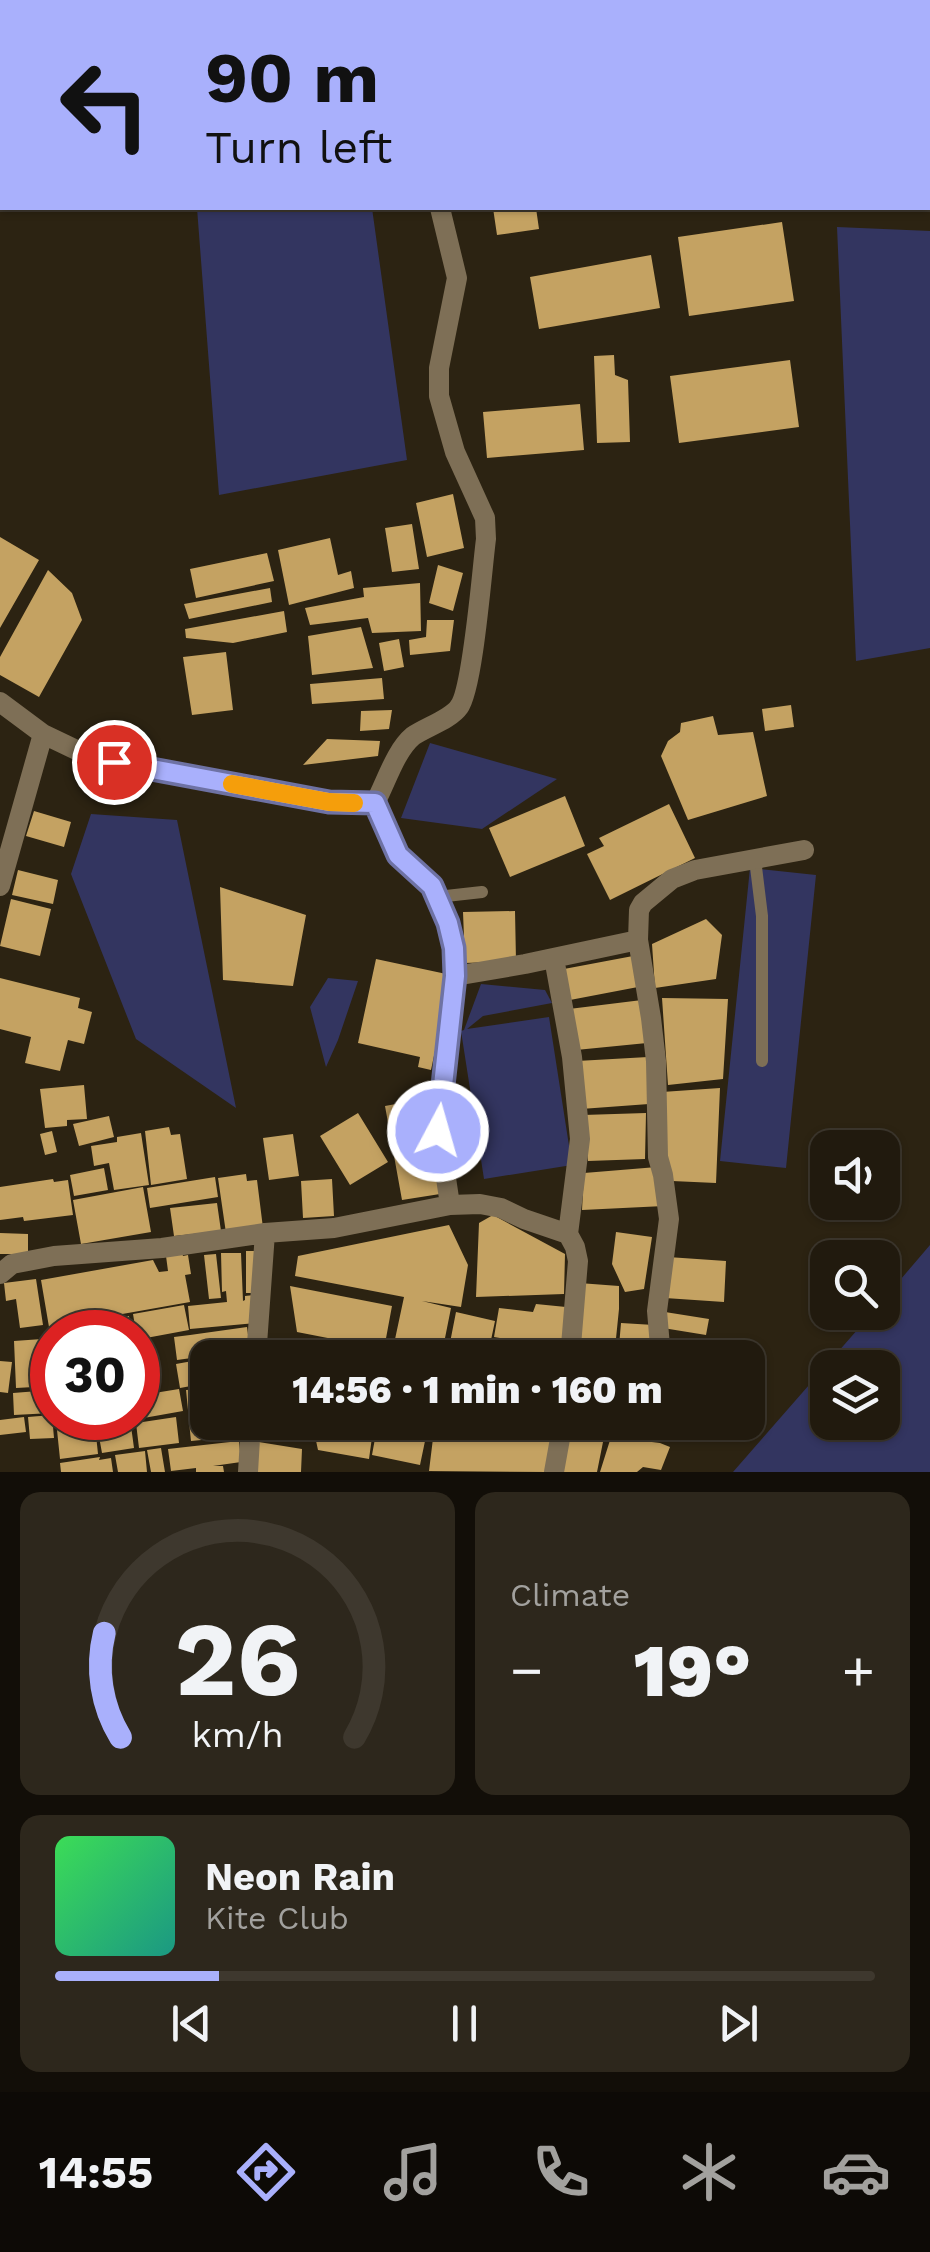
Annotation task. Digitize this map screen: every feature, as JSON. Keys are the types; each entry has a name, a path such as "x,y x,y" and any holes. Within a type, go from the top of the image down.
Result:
{"street":[{"path":"440,210 457,278 438,368 439,396 456,452 484,518 486,540 468,680 461,706 410,739 375,803 398,855 432,886 454,948 455,976 438,1131 450,1205"},
{"path":"0,702 43,734 89,756 329,802 375,803"},
{"path":"0,886 43,734"},
{"path":"659,1340 657,1311 669,1219 658,1156 656,1061 638,940 639,910 672,879 695,870 804,850"},
{"path":"455,976 638,940"},
{"path":"554,958 572,1057 580,1140 568,1234 578,1261 571,1340"},
{"path":"0,1274 12,1264 54,1256 334,1228 450,1205 501,1208 568,1234"},
{"path":"257,1340 265,1233"},
{"path":"248,1472 251,1440"},
{"path":"554,1472 559,1440"}],"lane":[{"path":"755,859 762,916 762,1062"},
{"path":"436,898 482,892"}],"shaded area":[{"path":"197,210 372,210 407,460 219,495"},
{"path":"837,227 930,231 930,648 856,661"},
{"path":"430,743 557,779 482,829 401,818"},
{"path":"91,814 177,820 236,1108 136,1039 71,874"},
{"path":"750,868 816,875 786,1168 720,1161"},
{"path":"328,978 358,981 326,1067 310,1007"},
{"path":"481,984 545,990 552,1003 483,1016 467,1029 549,1017 572,1165 484,1179 461,1031"},
{"path":"930,1245 930,1472 733,1472 765,1440 810,1384 810,1440 900,1440 900,1350 840,1350 857,1330 900,1330 900,1280"}],"building":[{"path":"493,210 536,210 539,229 497,235"},
{"path":"782,222 794,301 689,316 678,237"},
{"path":"651,255 660,308 539,329 530,277"},
{"path":"614,355 615,375 628,380 630,442 597,443 594,356"},
{"path":"790,360 799,427 679,443 670,376"},
{"path":"580,404 584,450 487,458 483,412"},
{"path":"453,494 464,548 427,557 416,503"},
{"path":"412,524 419,569 392,572 385,528"},
{"path":"0,537 39,560 0,628"},
{"path":"330,538 338,575 351,571 354,588 289,605 278,550"},
{"path":"267,553 274,581 196,598 190,569"},
{"path":"438,565 463,573 453,611 429,603"},
{"path":"48,570 72,593 82,620 39,697 0,675 0,657"},
{"path":"420,583 421,631 372,633 368,618 310,625 305,608 364,597 363,588"},
{"path":"270,588 272,602 189,619 184,604"},
{"path":"284,611 287,632 233,643 186,638 185,629"},
{"path":"427,620 454,620 450,651 410,655 409,640 426,637"},
{"path":"361,627 373,668 312,675 308,636"},
{"path":"399,639 404,667 384,671 379,643"},
{"path":"226,652 233,710 192,715 183,657"},
{"path":"382,678 384,699 312,704 310,684"},
{"path":"791,705 794,727 765,731 762,709"},
{"path":"392,710 389,729 360,731 361,711"},
{"path":"713,716 718,735 753,732 767,796 688,820 661,756 668,741 680,732 681,723"},
{"path":"327,739 380,741 378,756 303,765"},
{"path":"565,796 585,846 510,877 489,828"},
{"path":"669,804 695,858 610,900 587,854 604,846 599,838"},
{"path":"34,811 71,822 64,847 26,836"},
{"path":"18,870 58,880 53,904 12,895"},
{"path":"220,887 306,915 293,986 223,980"},
{"path":"11,899 51,909 40,956 0,946"},
{"path":"515,911 516,961 465,963 463,912"},
{"path":"706,919 722,935 716,979 655,988 652,944"},
{"path":"633,956 638,987 570,1000 564,969"},
{"path":"376,959 451,975 431,1070 418,1067 420,1057 358,1043"},
{"path":"0,978 80,998 78,1008 92,1012 84,1044 68,1040 60,1071 25,1063 31,1037 0,1029"},
{"path":"662,998 728,999 723,1079 668,1085"},
{"path":"642,1000 647,1043 576,1050 569,1009"},
{"path":"648,1057 649,1104 581,1109 577,1061"},
{"path":"84,1085 87,1119 67,1120 67,1126 45,1128 40,1089"},
{"path":"720,1088 716,1183 672,1181 662,1092"},
{"path":"423,1099 440,1194 402,1200 385,1106"},
{"path":"358,1113 388,1162 350,1185 320,1136"},
{"path":"646,1113 645,1159 588,1161 583,1115"},
{"path":"109,1116 114,1137 79,1146 73,1124"},
{"path":"169,1127 171,1135 180,1134 187,1179 151,1185 145,1131"},
{"path":"52,1131 57,1152 45,1155 40,1134"},
{"path":"141,1133 149,1185 114,1190 109,1163 94,1166 91,1146"},
{"path":"293,1134 299,1176 269,1180 263,1138"},
{"path":"657,1167 664,1206 582,1210 584,1173"},
{"path":"104,1168 108,1190 74,1196 70,1175"},
{"path":"246,1174 247,1181 257,1180 263,1228 226,1233 218,1178"},
{"path":"215,1177 218,1197 150,1208 147,1188"},
{"path":"332,1179 334,1216 303,1218 301,1181"},
{"path":"68,1180 73,1215 0,1220 0,1187"},
{"path":"143,1187 151,1232 81,1244 73,1200"},
{"path":"217,1203 221,1231 174,1236 170,1208"},
{"path":"493,1215 565,1254 564,1294 476,1297 479,1223"},
{"path":"449,1225 468,1265 461,1307 422,1301 451,1308 445,1340 395,1340 404,1297 295,1276 298,1256"},
{"path":"616,1232 652,1237 644,1289 625,1292 612,1264"},
{"path":"0,1233 28,1234 28,1254 0,1254"},
{"path":"246,1251 259,1251 255,1293 246,1293"},
{"path":"221,1253 241,1253 243,1301 245,1296 254,1295 256,1323 190,1329 188,1306 227,1302 226,1291 222,1292"},
{"path":"216,1254 221,1298 209,1299 204,1255"},
{"path":"188,1255 191,1274 185,1275 190,1302 145,1310 46,1310 41,1280 153,1260 159,1272 168,1271 166,1256"},
{"path":"668,1257 726,1261 724,1302 665,1298"},
{"path":"36,1279 41,1310 30,1310 30,1327 20,1328 16,1299 6,1301 4,1283"},
{"path":"579,1283 619,1286 616,1340 577,1340"},
{"path":"290,1286 392,1306 386,1340 338,1340 297,1332"},
{"path":"536,1304 566,1307 564,1340 494,1337 499,1308 533,1312"},
{"path":"184,1305 189,1330 160,1335 160,1310 156,1310"},
{"path":"456,1312 495,1321 491,1340 451,1340"},
{"path":"665,1312 709,1319 706,1335 663,1328"},
{"path":"621,1323 654,1325 655,1340 620,1340"},
{"path":"247,1327 249,1340 190,1340 190,1358 177,1360 174,1337"},
{"path":"30,1340 30,1387 16,1388 14,1341"},
{"path":"0,1361 12,1362 8,1393 0,1392"},
{"path":"190,1361 190,1386 180,1388 176,1364"},
{"path":"179,1389 183,1411 160,1415 160,1392"},
{"path":"30,1392 30,1414 14,1415 13,1393"},
{"path":"24,1417 26,1432 0,1435 0,1420"},
{"path":"176,1417 179,1443 139,1448 138,1440 160,1440 160,1419"},
{"path":"58,1440 97,1440 98,1454 60,1459"},
{"path":"100,1440 133,1440 134,1448 102,1453"},
{"path":"316,1440 372,1440 369,1459 318,1450"},
{"path":"375,1440 425,1440 420,1465 372,1455"},
{"path":"433,1440 551,1440 548,1472 429,1471"},
{"path":"566,1440 603,1440 597,1472 562,1472"},
{"path":"610,1440 670,1447 661,1470 643,1467 637,1472 600,1472"},
{"path":"239,1441 241,1462 213,1466 223,1466 224,1472 196,1472 196,1468 171,1471 168,1449"},
{"path":"252,1441 302,1449 301,1472 250,1472"},
{"path":"161,1448 165,1472 151,1472 147,1450"},
{"path":"145,1451 147,1472 118,1472 115,1455"},
{"path":"100,1457 99,1460 111,1458 113,1472 61,1472 60,1463"}],"slow traffic":[{"path":"232,784 354,803"}],"route":[{"path":"114,762 329,802 375,803 398,855 432,886 454,948 455,976 438,1131"}]}
